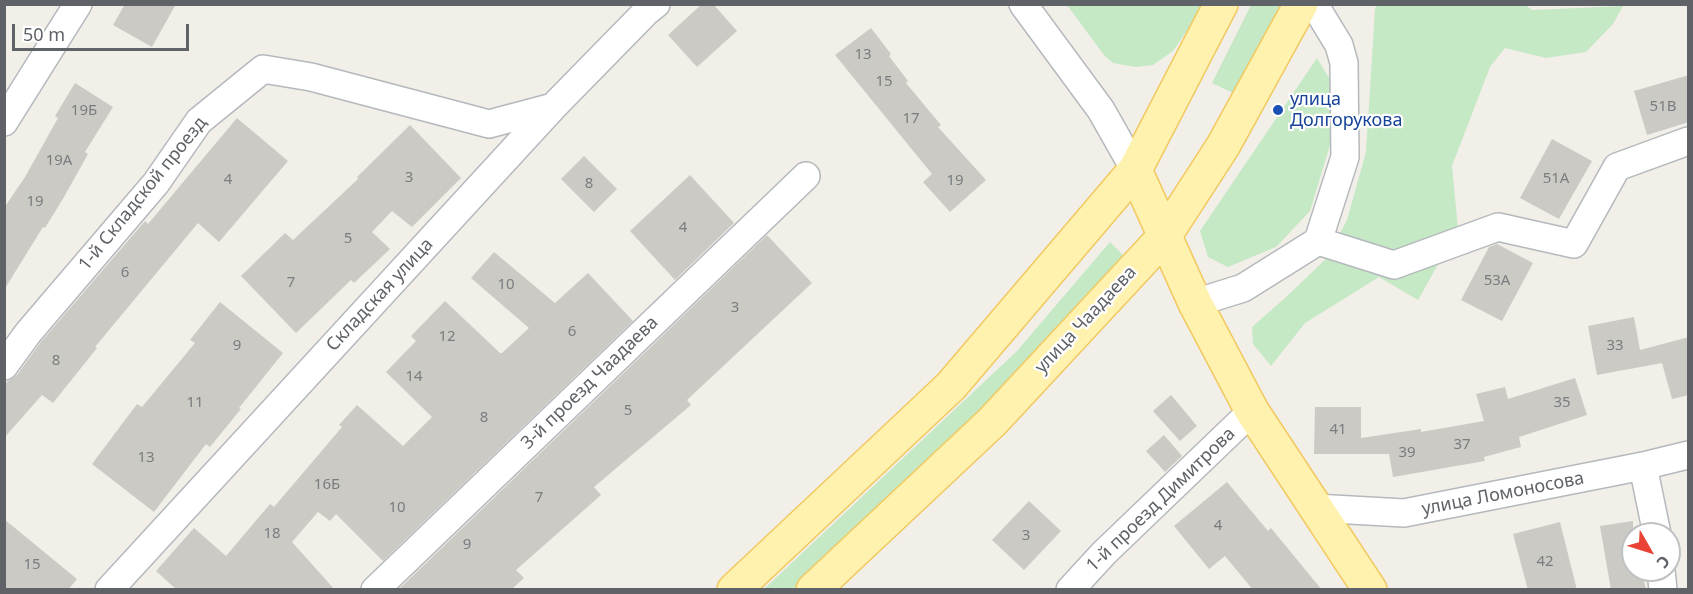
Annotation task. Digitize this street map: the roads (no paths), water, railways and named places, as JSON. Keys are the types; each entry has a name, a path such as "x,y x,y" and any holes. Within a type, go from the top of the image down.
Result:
{"main road":[{"path":"734,590 951,386 1135,171 1221,4"},
{"name":"улица Чаадаева","path":"813,590 992,422 1164,237 1223,146 1301,4"},
{"path":"1135,171 1195,303 1252,411 1370,590"}],"street":[{"path":"4,122 78,4"},
{"path":"1023,4 1101,110 1135,171"},
{"path":"1195,303 1243,288 1318,241 1345,157 1344,63 1339,45 1314,4"},
{"name":"Складская улица","path":"109,590 647,7"},
{"name":"1-й Складской проезд","path":"4,366 27,333 156,183 199,121 263,69 311,77 489,124 553,107"},
{"path":"1318,241 1394,265 1498,227 1574,244 1617,167 1689,141"},
{"name":"3-й проезд Чаадаева","path":"375,590 806,176"},
{"name":"1-й проезд Димитрова","path":"1070,590 1104,553 1252,411"},
{"name":"улица Ломоносова","path":"1315,508 1404,513 1689,455"},
{"path":"1643,466 1655,522"}],"place":[{"name":"улица Долгорукова","path":"1278,110"}]}
